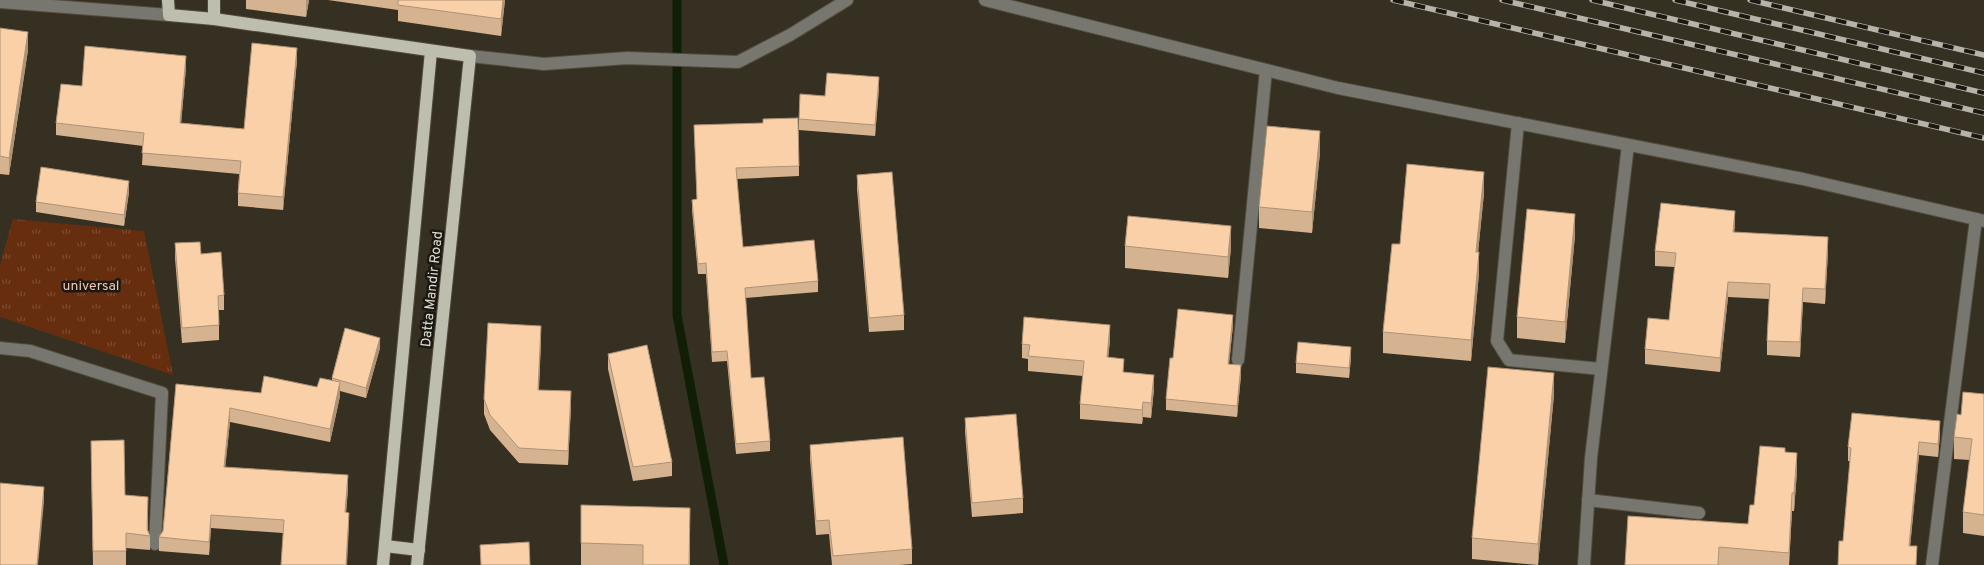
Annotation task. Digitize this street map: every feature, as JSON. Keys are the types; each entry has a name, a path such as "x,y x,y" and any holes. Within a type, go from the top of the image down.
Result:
{"main road":[{"path":"168,0 169,15 214,19 470,56"},
{"path":"214,0 214,19"},
{"name":"Datta Mandir Road","path":"384,565 431,51"},
{"name":"Datta Mandir Road","path":"418,565 470,56"},
{"path":"385,546 419,550"}],"street":[{"path":"470,56 544,64 627,58 738,62 790,35 847,0"},
{"path":"985,0 1338,88 1803,179 1980,220 1932,565"},
{"path":"0,2 169,15"},
{"path":"1238,360 1266,70"},
{"path":"1518,123 1498,341 1509,360 1602,369"},
{"path":"1584,565 1591,458 1628,145"},
{"path":"0,348 30,352 162,393 154,544"},
{"path":"1588,500 1699,513"}],"green space":[{"name":"universal","path":"13,219 144,231 173,375 0,317 0,265"}],"building":[{"path":"398,0 503,0 501,19 398,5"},
{"path":"0,28 28,32 9,158 0,156"},
{"path":"252,43 297,48 283,197 238,193 241,161 142,153 144,133 56,123 61,84 82,86 85,46 186,56 180,123 244,129"},
{"path":"827,73 879,77 875,125 799,119 800,94 825,96"},
{"path":"798,118 799,166 736,168 743,247 814,240 818,281 745,288 751,378 764,377 770,441 736,444 727,351 712,352 706,263 698,264 692,200 697,199 694,125 763,123 763,119"},
{"path":"1267,126 1320,131 1312,212 1259,207"},
{"path":"1407,164 1484,172 1476,252 1479,252 1471,340 1383,332 1392,244 1400,244"},
{"path":"41,167 129,181 124,215 36,202"},
{"path":"892,172 904,315 869,318 857,175"},
{"path":"1661,203 1735,211 1733,232 1828,237 1825,289 1803,288 1800,342 1767,341 1770,284 1728,282 1720,358 1645,349 1648,318 1669,320 1676,253 1655,251"},
{"path":"1527,209 1575,214 1565,322 1517,317"},
{"path":"1128,216 1231,226 1228,257 1125,246"},
{"path":"200,242 201,254 221,252 224,295 218,296 219,325 182,328 175,243"},
{"path":"1178,309 1233,315 1228,364 1241,365 1237,406 1166,399 1170,358 1173,358"},
{"path":"1024,317 1110,325 1107,357 1124,359 1123,372 1154,375 1151,403 1143,402 1142,410 1080,404 1084,361 1028,356 1030,345 1022,344"},
{"path":"488,323 541,326 538,390 571,391 568,451 519,448 490,415 484,399"},
{"path":"345,328 380,338 366,388 332,378"},
{"path":"1298,342 1351,347 1349,368 1296,363"},
{"path":"647,345 672,462 633,467 608,354"},
{"path":"1488,367 1554,373 1538,544 1472,538"},
{"path":"264,376 317,387 320,378 340,382 330,429 230,408 224,467 348,475 345,512 349,513 346,565 281,565 284,520 211,515 209,542 159,537 163,531 176,384 261,393"},
{"path":"1963,392 1984,394 1984,515 1963,512 1972,439 1954,437 1957,414 1961,415"},
{"path":"1852,413 1940,421 1938,444 1919,442 1909,546 1917,546 1916,565 1838,565 1839,541 1843,541 1851,448 1848,447"},
{"path":"1016,414 1023,498 972,503 965,418"},
{"path":"903,437 912,549 833,556 829,520 816,521 810,445"},
{"path":"124,440 125,495 148,497 147,529 150,536 126,533 126,551 93,551 91,441"},
{"path":"1760,446 1785,448 1785,452 1797,453 1794,493 1792,493 1789,553 1719,547 1718,565 1625,565 1628,516 1748,524 1750,505 1754,505"},
{"path":"0,483 44,487 37,565 0,565"},
{"path":"581,505 690,508 689,565 643,565 643,545 581,543"},
{"path":"529,542 530,565 481,565 480,545"}],"waterway":[{"path":"677,0 677,315 724,565"}],"railway":[{"path":"1393,0 1984,138"},
{"path":"1502,0 1984,113"},
{"path":"1592,0 1984,93"},
{"path":"1675,0 1984,73"},
{"path":"1750,0 1984,55"}]}
